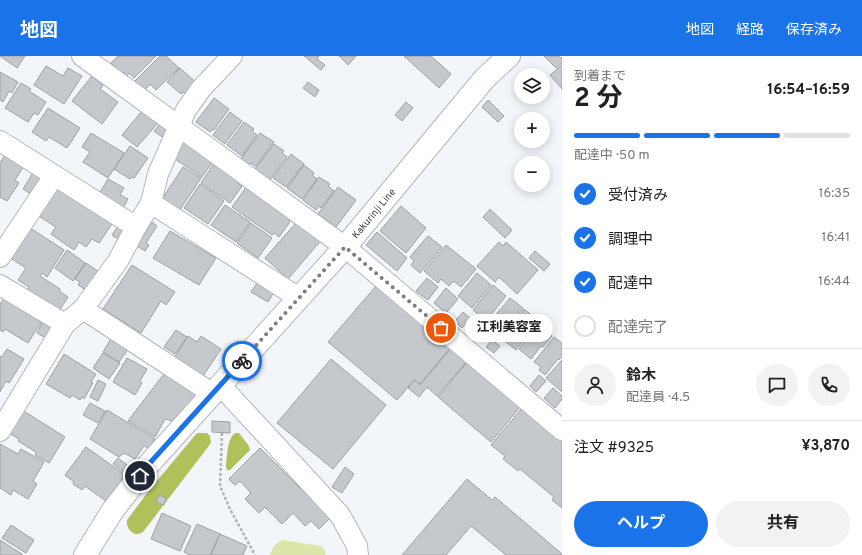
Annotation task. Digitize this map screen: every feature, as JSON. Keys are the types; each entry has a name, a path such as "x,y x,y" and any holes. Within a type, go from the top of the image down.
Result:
{"main road":[{"name":"Kakurinji Line","path":"85,555 113,510 149,464 345,247 484,78 509,56"}],"street":[{"path":"82,56 345,247 562,430"},
{"path":"0,431 65,324 83,309 118,261 151,203 158,174 186,110 201,89 232,56"},
{"path":"0,141 136,227"},
{"path":"0,257 54,176"},
{"path":"151,203 298,298"},
{"path":"0,285 65,324"},
{"path":"83,309 217,390 340,515 357,546 358,555"}],"path":[{"path":"222,432 220,486 230,509 255,555"}],"green space":[{"path":"197,433 207,433 210,436 211,443 143,532 136,534 130,531 127,520 151,488"},
{"path":"235,433 239,433 249,446 250,450 230,470 227,470 228,448 230,439"},
{"path":"283,540 321,546 326,555 270,555 275,546"}],"building":[{"path":"0,56 25,56 17,68"},
{"path":"118,56 156,56 134,78 129,73 127,76 124,72 122,74 111,63"},
{"path":"160,56 166,56 179,68 156,90 150,84 144,91 134,82"},
{"path":"304,56 319,56 317,59 325,65 321,70"},
{"path":"339,56 356,56 348,65"},
{"path":"404,56 431,56 451,74 439,88"},
{"path":"544,56 559,56 562,59 562,63 556,68"},
{"path":"562,65 562,89 550,75"},
{"path":"46,66 63,76 68,68 82,76 64,104 34,85"},
{"path":"180,68 201,87 191,99 183,92 181,94 167,82"},
{"path":"0,72 18,82 12,93 9,91 3,102 0,100"},
{"path":"92,76 103,85 100,89 118,102 102,124 72,101"},
{"path":"308,82 319,90 315,97 303,88"},
{"path":"21,83 31,89 29,91 46,102 38,115 34,113 28,122 5,108"},
{"path":"214,98 229,109 214,130 213,129 210,132 196,122"},
{"path":"488,100 504,116 498,122 482,107"},
{"path":"406,102 413,108 402,121 395,115"},
{"path":"48,108 80,128 67,148 49,137 46,141 32,132"},
{"path":"142,111 157,124 137,147 122,135"},
{"path":"230,112 242,121 225,144 213,135"},
{"path":"244,122 254,129 252,131 257,135 242,156 227,145"},
{"path":"161,123 171,132 165,139 154,131"},
{"path":"91,133 124,153 108,178 83,162 90,152 82,147"},
{"path":"260,133 274,142 256,166 250,163 249,165 240,160"},
{"path":"184,140 214,160 202,177 172,157"},
{"path":"274,144 284,151 282,153 287,157 269,181 254,170"},
{"path":"130,146 148,158 134,178 132,177 130,179 114,169"},
{"path":"6,153 25,164 15,180 19,183 7,201 0,197 0,163"},
{"path":"291,154 304,164 286,187 273,178"},
{"path":"215,162 240,179 237,183 242,186 230,203 201,183"},
{"path":"304,165 314,173 312,175 317,179 302,199 287,188"},
{"path":"183,167 201,178 179,211 162,199"},
{"path":"34,171 49,180 37,198 23,189"},
{"path":"319,177 330,184 328,186 334,191 321,208 319,206 316,210 303,200"},
{"path":"108,179 124,188 120,195 128,199 120,213 96,199"},
{"path":"57,184 114,221 99,243 92,239 86,247 79,242 74,250 51,234 56,227 37,215"},
{"path":"200,184 224,201 208,224 184,208"},
{"path":"248,185 292,217 279,237 274,233 272,235 232,207"},
{"path":"338,187 356,200 336,227 318,214"},
{"path":"225,205 250,222 236,242 211,225"},
{"path":"401,206 426,228 406,253 380,231"},
{"path":"490,209 512,230 505,238 483,217"},
{"path":"121,222 127,226 118,239 112,235"},
{"path":"152,222 157,226 146,243 149,245 145,251 137,246"},
{"path":"251,223 272,238 258,258 237,243"},
{"path":"296,223 323,238 288,279 265,258"},
{"path":"27,226 64,250 47,277 42,273 40,276 60,289 59,291 68,297 57,314 25,294 29,287 18,280 26,268 7,256"},
{"path":"170,231 216,258 199,285 153,258"},
{"path":"377,232 407,258 397,271 366,245"},
{"path":"428,236 442,247 420,273 411,265 414,261 410,257"},
{"path":"499,242 503,246 506,242 538,270 517,294 499,277 495,282 477,266"},
{"path":"446,245 476,269 461,287 454,281 449,286 441,279 438,283 424,271"},
{"path":"67,250 85,263 73,281 55,268"},
{"path":"535,251 550,264 544,271 529,258"},
{"path":"86,263 102,274 89,292 78,285 80,282 75,279"},
{"path":"132,265 175,292 166,305 161,301 141,333 103,309"},
{"path":"477,273 491,285 472,308 458,296"},
{"path":"427,278 438,287 428,300 416,291"},
{"path":"259,280 275,290 268,302 251,292"},
{"path":"493,285 506,296 486,321 473,310"},
{"path":"376,286 450,348 420,384 414,380 397,400 328,342"},
{"path":"446,288 458,299 446,313 434,303"},
{"path":"4,298 42,321 28,343 5,329 3,332 0,330 0,304"},
{"path":"510,298 523,308 500,337 486,326"},
{"path":"524,309 539,321 516,350 502,339"},
{"path":"463,312 470,318 462,328 455,321"},
{"path":"43,321 53,326 46,338 37,333"},
{"path":"538,325 552,336 543,347 541,346 531,359 519,349"},
{"path":"478,326 485,332 476,341 470,335"},
{"path":"176,330 187,337 175,354 164,347"},
{"path":"188,336 197,342 201,336 221,349 203,376 174,358"},
{"path":"112,337 129,348 119,362 103,352"},
{"path":"554,337 562,343 562,356 545,375 539,370 541,367 534,362"},
{"path":"492,340 500,346 494,353 486,347"},
{"path":"452,347 468,360 437,396 427,387 419,397 408,388 415,380 420,385"},
{"path":"7,349 24,359 9,383 6,381 0,392 0,356 2,357"},
{"path":"103,353 120,363 109,379 93,368"},
{"path":"64,354 96,374 84,399 82,397 80,400 72,395 70,398 46,384"},
{"path":"127,358 147,369 140,381 142,383 135,395 113,382"},
{"path":"331,359 386,405 333,469 277,423"},
{"path":"562,360 562,392 546,378"},
{"path":"468,361 521,406 491,442 438,397"},
{"path":"164,374 200,393 173,421 165,419 155,437 128,421"},
{"path":"539,375 546,381 536,392 530,386"},
{"path":"98,380 106,384 98,401 90,397"},
{"path":"553,388 562,396 562,399 555,408 544,398"},
{"path":"90,403 105,411 98,423 83,415"},
{"path":"523,407 562,440 562,508 552,500 554,497 520,469 518,471 503,459 505,456 491,445"},
{"path":"22,410 65,437 49,463 35,455 36,452 18,441 19,439 9,433"},
{"path":"107,410 155,439 149,448 144,446 135,459 124,453 119,457 90,439"},
{"path":"212,421 230,422 230,433 212,432"},
{"path":"0,444 18,454 21,449 44,462 33,481 37,484 28,499 13,490 11,495 0,488"},
{"path":"86,447 125,475 106,501 85,486 82,490 73,484 74,482 65,475"},
{"path":"260,448 330,518 319,529 311,521 305,526 293,513 282,524 265,507 259,513 245,499 251,493 240,481 235,485 229,479"},
{"path":"118,458 131,468 126,474 113,464"},
{"path":"345,467 354,474 342,493 332,487"},
{"path":"467,479 492,500 495,497 562,555 506,555 471,526 446,555 402,555"},
{"path":"159,495 166,498 164,505 156,502"},
{"path":"162,513 191,526 180,551 151,539"},
{"path":"197,524 220,534 210,555 190,555 184,552"},
{"path":"11,525 34,540 26,553 2,538"},
{"path":"220,534 247,546 243,555 211,555"},
{"path":"0,540 22,554 22,555 0,555"}],"way so far":[{"path":"242,361 345,247 441,328"}],"place":[{"name":"江利美容室","path":"441,328"}],"route":[{"path":"140,476 149,464 242,361"}]}
